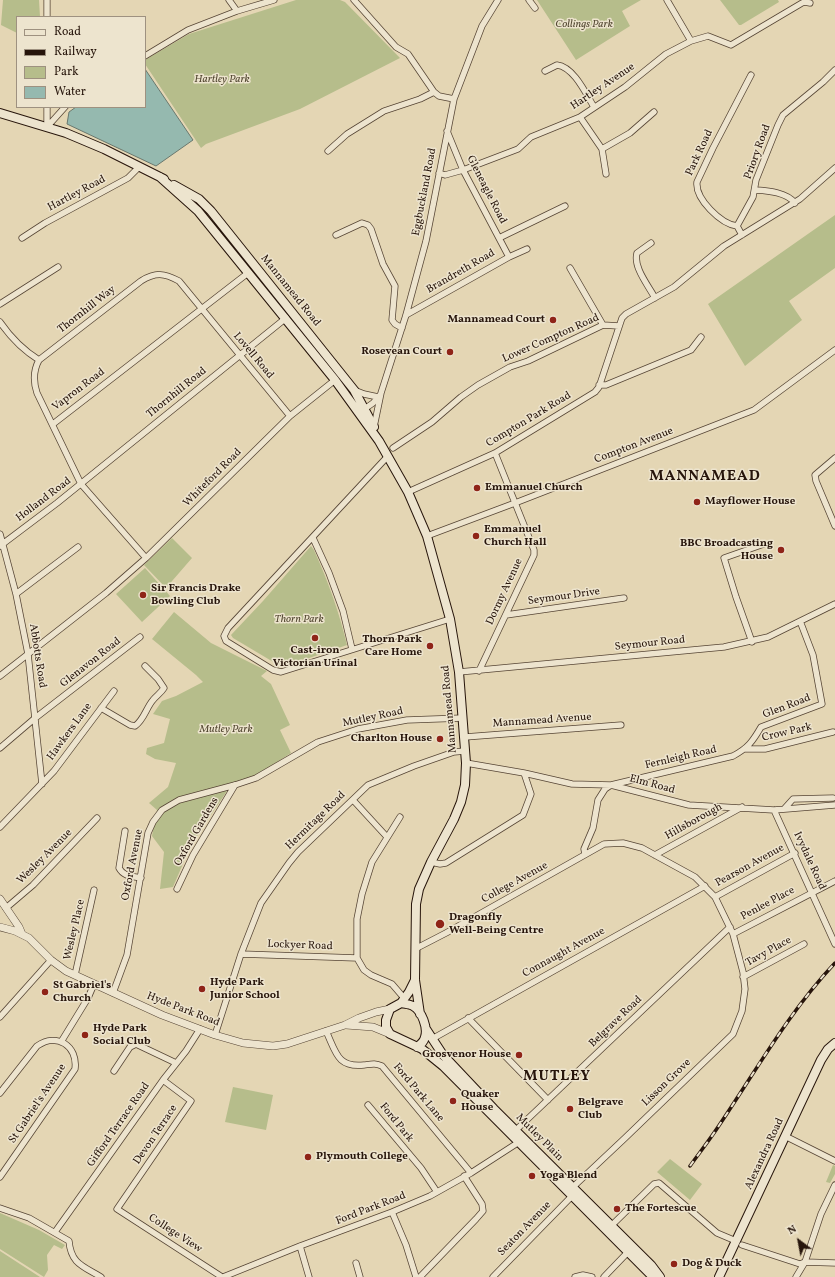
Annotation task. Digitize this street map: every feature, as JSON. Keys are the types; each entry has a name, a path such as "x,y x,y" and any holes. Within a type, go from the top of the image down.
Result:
{"main road":[{"name":"Mannamead Road","path":"0,113 66,133 160,177 199,199 211,211 290,315 335,380 362,410 374,428 379,440"},
{"name":"Mannamead Road","path":"160,177 198,211 248,273 290,315 354,390 362,410 408,492 427,536 450,619 459,672 466,764 465,785 456,813 419,889 416,904 415,980 420,1014"},
{"path":"402,1001 414,1006 420,1014 425,1027 426,1036 423,1042 417,1047 390,1034 386,1027 386,1020 390,1009 402,1001 415,980"},
{"name":"Mutley Plain","path":"425,1027 443,1055 516,1130 521,1140 572,1196 653,1277"},
{"name":"Alexandra Road","path":"719,1277 739,1243 785,1136 821,1060 828,1049 835,1043"},
{"name":"Mutley Plain","path":"417,1047 430,1055 443,1066 573,1187 651,1265 660,1277"}],"street":[{"path":"46,0 47,16"},
{"path":"230,0 237,11"},
{"path":"146,55 188,30 237,11 274,0"},
{"path":"354,0 396,47 408,54 434,92 439,96 454,100"},
{"name":"Eggbuckland Road","path":"374,428 380,395 406,315 426,241 454,100 482,26 498,0"},
{"path":"529,0 535,8"},
{"path":"667,0 691,41"},
{"name":"Hartley Avenue","path":"439,173 445,175 463,170 518,149 531,137 580,117 625,87 666,54 691,41 708,36 731,45 805,2 810,3"},
{"path":"545,71 557,65 566,67 578,81 594,107"},
{"name":"Priory Road","path":"737,226 753,197 756,180 783,115 823,82 835,70"},
{"name":"Park Road","path":"737,226 730,225 714,213 706,204 696,188 697,182 713,148 750,75"},
{"path":"328,151 347,134 384,111 420,100 434,92"},
{"path":"47,108 47,127"},
{"path":"47,127 64,108"},
{"path":"644,112 648,118"},
{"path":"602,149 630,133 654,112"},
{"path":"580,117 602,149 606,174"},
{"name":"Gleneagle Road","path":"447,131 463,170 509,257"},
{"name":"Hartley Road","path":"22,238 45,223 128,178 139,167"},
{"path":"701,337 691,350 606,385 600,385 619,326 622,318 626,314 674,287 724,246 795,202 835,168"},
{"path":"755,190 770,191 791,198 795,202"},
{"path":"499,238 565,206"},
{"path":"336,235 362,222 368,225 371,229 383,264 394,286 392,320 397,326 402,328"},
{"path":"737,226 742,235"},
{"path":"651,243 637,253 635,258 636,266 655,298"},
{"name":"Brandreth Road","path":"406,315 509,257 527,249"},
{"path":"0,304 58,267"},
{"path":"570,268 603,325"},
{"name":"Vapron Road","path":"146,558 81,484 53,424 248,273"},
{"name":"Thornhill Way","path":"39,360 141,281 151,275 169,276 179,281 202,309"},
{"path":"42,277 45,283"},
{"name":"Lovell Road","path":"202,309 290,416"},
{"name":"Thornhill Road","path":"81,484 290,315"},
{"path":"0,322 18,344 39,360 36,366 33,382 36,393 53,424"},
{"name":"Lower Compton Road","path":"393,448 432,422 461,397 478,385 510,367 528,361 603,325 619,326"},
{"name":"Compton Avenue","path":"427,536 514,504 754,410 835,350"},
{"name":"Whiteford Road","path":"0,676 106,593 146,558 290,416 335,380"},
{"name":"Compton Park Road","path":"408,492 495,453 595,392 600,385"},
{"path":"354,390 364,394 380,395"},
{"path":"362,410 380,395"},
{"name":"Dormy Avenue","path":"479,671 534,555 534,550 514,504 495,453"},
{"path":"388,456 228,628 224,636 226,641 276,671 281,672 450,619"},
{"path":"835,458 815,476 835,526"},
{"name":"Holland Road","path":"1,544 81,484"},
{"name":"Abbotts Road","path":"0,534 1,544 16,594 28,654 42,784"},
{"path":"313,538 329,573 341,605 352,649"},
{"path":"752,642 724,558 764,544"},
{"path":"16,594 78,547"},
{"name":"Seymour Drive","path":"506,615 624,598"},
{"name":"Seymour Road","path":"459,672 724,647 752,642 768,637 835,604"},
{"name":"Glen Road","path":"734,756 745,749 761,727 822,704 813,654 800,621"},
{"name":"Glenavon Road","path":"0,748 34,719 140,637"},
{"path":"101,708 130,725 137,725 141,721 146,709 153,699 164,688 158,679 145,666"},
{"name":"Hawkers Lane","path":"0,827 65,758 114,691"},
{"name":"Mutley Road","path":"227,787 256,778 318,742 358,728 407,720 463,718"},
{"name":"Mannamead Avenue","path":"465,737 621,725"},
{"name":"Crow Park","path":"745,749 765,749 832,732"},
{"name":"Hermitage Road","path":"215,1035 241,954 261,903 289,862 368,785 414,766 454,752 465,751"},
{"name":"Fernleigh Road","path":"611,785 734,756"},
{"name":"Elm Road","path":"466,764 524,773 572,784 611,785 689,805 774,810 834,806"},
{"path":"431,862 440,864 446,863 523,815 531,794 524,773"},
{"name":"Oxford Gardens","path":"177,889 193,855 235,785"},
{"path":"585,854 584,849 593,828 598,800 605,789 611,785"},
{"name":"Oxford Avenue","path":"114,993 128,955 148,833 153,822 162,810 179,800 227,787"},
{"path":"784,809 793,799 833,798"},
{"path":"353,800 386,837"},
{"name":"Hillsborough","path":"655,855 742,807"},
{"name":"Ivydale Road","path":"774,810 813,892 835,944"},
{"path":"400,817 386,837 372,862 362,894 357,919 357,958 364,970 371,975 392,984 402,1001"},
{"name":"Wesley Avenue","path":"6,908 33,884 97,818"},
{"path":"125,831 119,868 121,872 128,876 140,878"},
{"name":"Lisson Grove","path":"573,1187 733,1034 742,1011 745,989 733,934 715,897 705,886 690,873 642,848 623,843 604,844"},
{"name":"College Avenue","path":"415,949 604,844"},
{"name":"Pearson Avenue","path":"715,897 795,853"},
{"name":"Penlee Place","path":"733,934 835,881"},
{"name":"Connaught Avenue","path":"432,1039 705,886"},
{"name":"Wesley Place","path":"75,975 94,890"},
{"path":"0,899 22,934"},
{"name":"Hyde Park Road","path":"0,927 22,934 29,938 51,960 66,971 162,1015 215,1035 243,1043 273,1046 302,1040 376,1012 390,1009"},
{"name":"Belgrave Road","path":"516,1130 730,927"},
{"name":"Tavy Place","path":"743,977 804,944"},
{"name":"Lockyer Road","path":"241,954 357,958"},
{"path":"0,1017 51,960"},
{"path":"0,1094 37,1046 50,1040 61,1042 88,998 94,984"},
{"path":"468,1018 548,1100"},
{"name":"Hyde Park Road","path":"345,1024 373,1027 390,1034"},
{"name":"Gifford Terrace Road","path":"55,1232 163,1080 186,1051 200,1029"},
{"name":"Ford Park Lane","path":"326,1031 339,1060 356,1066 376,1063 382,1066 471,1173"},
{"name":"St Gabriel's Avenue","path":"0,1177 75,1069 75,1056 68,1046 61,1042"},
{"path":"114,1071 133,1044 136,1044 176,1063"},
{"name":"Devon Terrace","path":"117,1209 191,1101 163,1080"},
{"name":"Ford Park","path":"368,1104 421,1168 437,1192"},
{"path":"785,1136 835,1161"},
{"name":"Ford Park Road","path":"223,1277 300,1246 392,1212 437,1192 471,1173 521,1140"},
{"path":"420,1277 483,1211 482,1204 464,1176"},
{"path":"612,1226 654,1184 659,1183 717,1233 739,1243 800,1264 805,1262 835,1264"},
{"path":"796,1277 805,1262 822,1214 835,1185"},
{"name":"Seaton Avenue","path":"493,1277 572,1196"},
{"path":"0,1208 29,1218 69,1241 70,1252 75,1261 101,1277"},
{"name":"College View","path":"117,1209 223,1277"},
{"path":"392,1212 406,1245 416,1277"},
{"path":"300,1246 309,1277"},
{"path":"604,1277 628,1252"},
{"path":"356,1263 360,1277"},
{"path":"575,1277 583,1275 592,1277"}],"green space":[{"path":"3,0 39,0 40,16 16,16 16,32 1,25"},
{"name":"Hartley Park","path":"296,0 340,0 345,2 400,58 300,109 206,144 201,148 146,66 146,59 189,34"},
{"name":"Collings Park","path":"537,0 641,0 622,11 630,26 576,60"},
{"path":"720,0 778,0 779,2 739,25"},
{"path":"835,215 835,268 789,301 802,320 745,366 708,304"},
{"path":"172,538 192,558 166,588 144,565"},
{"name":"Thorn Park","path":"311,546 314,550 337,609 347,645 283,667 233,638 231,635"},
{"name":"Sir Francis Drake Bowling Club","path":"145,568 170,596 142,622 116,594"},
{"name":"Mutley Park","path":"174,612 211,643 267,671 261,676 271,684 290,725 280,730 291,753 254,777 231,785 191,845 173,887 160,889 164,852 152,836 157,810 149,803 168,787 176,763 155,759 146,754 147,748 164,743 170,719 153,714 162,701 176,696 203,682 152,639"},
{"path":"233,1087 273,1095 266,1130 225,1122"},
{"path":"670,1159 702,1184 690,1200 657,1172"},
{"path":"833,1165 835,1166 835,1174 830,1183 826,1182"},
{"path":"0,1213 39,1230 65,1245 62,1249 54,1245 47,1255 48,1270 44,1277 0,1249"},
{"path":"0,1251 40,1277 0,1277"}],"water":[{"path":"146,70 193,140 156,166 67,124 69,112 75,108 146,108"}],"railway":[{"path":"690,1166 717,1129 788,1021 818,982 835,963"}],"place":[{"name":"Mannamead Court","path":"553,320"},
{"name":"Rosevean Court","path":"450,352"},
{"name":"Emmanuel Church","path":"477,488"},
{"name":"Mayflower House","path":"697,502"},
{"name":"Emmanuel Church Hall","path":"476,536"},
{"name":"BBC Broadcasting House","path":"781,550"},
{"name":"Sir Francis Drake Bowling Club","path":"143,595"},
{"name":"Cast-iron Victorian Urinal","path":"315,638"},
{"name":"Thorn Park Care Home","path":"430,646"},
{"name":"Charlton House","path":"440,739"},
{"name":"Dragonfly Well-Being Centre","path":"440,924"},
{"name":"Hyde Park Junior School","path":"202,989"},
{"name":"St Gabriel's Church","path":"45,992"},
{"name":"Hyde Park Social Club","path":"85,1035"},
{"name":"Grosvenor House","path":"519,1055"},
{"name":"Quaker House","path":"453,1101"},
{"name":"Belgrave Club","path":"570,1109"},
{"name":"Plymouth College","path":"308,1157"},
{"name":"Yoga Blend","path":"532,1176"},
{"name":"The Fortescue","path":"617,1209"},
{"name":"Dog & Duck","path":"674,1264"}],"district":[{"name":"MANNAMEAD","path":"705,477"},
{"name":"MUTLEY","path":"557,1077"}]}
